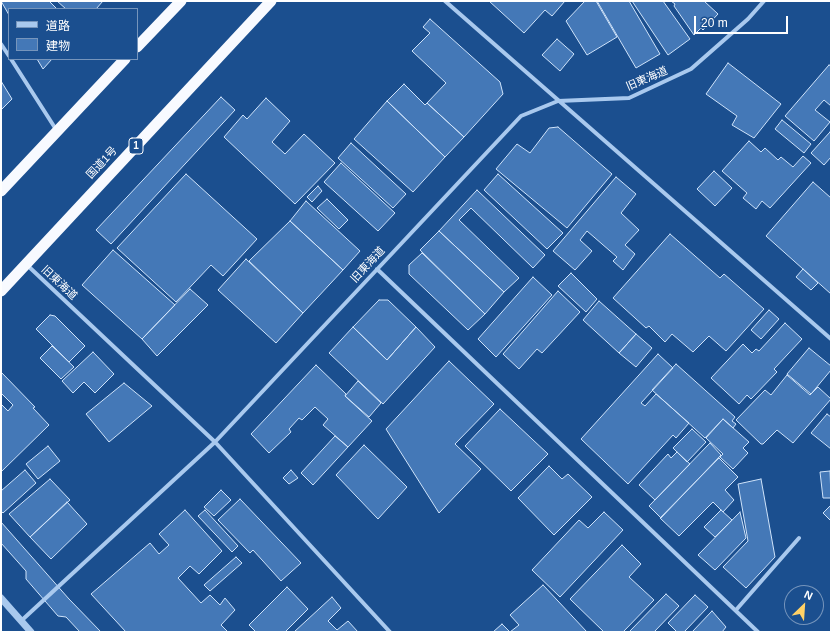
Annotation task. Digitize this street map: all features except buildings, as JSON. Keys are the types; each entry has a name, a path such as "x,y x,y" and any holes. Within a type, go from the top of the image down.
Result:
{"highway":[{"path":"138,46 180,1"},
{"name":"国道1号","path":"1,291 271,1"},
{"path":"1,191 124,60"}],"street":[{"path":"444,1 831,339"},
{"name":"旧東海道","path":"26,264 214,442 521,116 558,101 629,98 691,69 748,19 764,1"},
{"path":"1,44 8,55"},
{"path":"11,60 57,131"},
{"path":"377,269 758,632"},
{"path":"21,621 214,442 390,632"},
{"path":"736,610 799,538"},
{"path":"1,598 31,632"}]}
